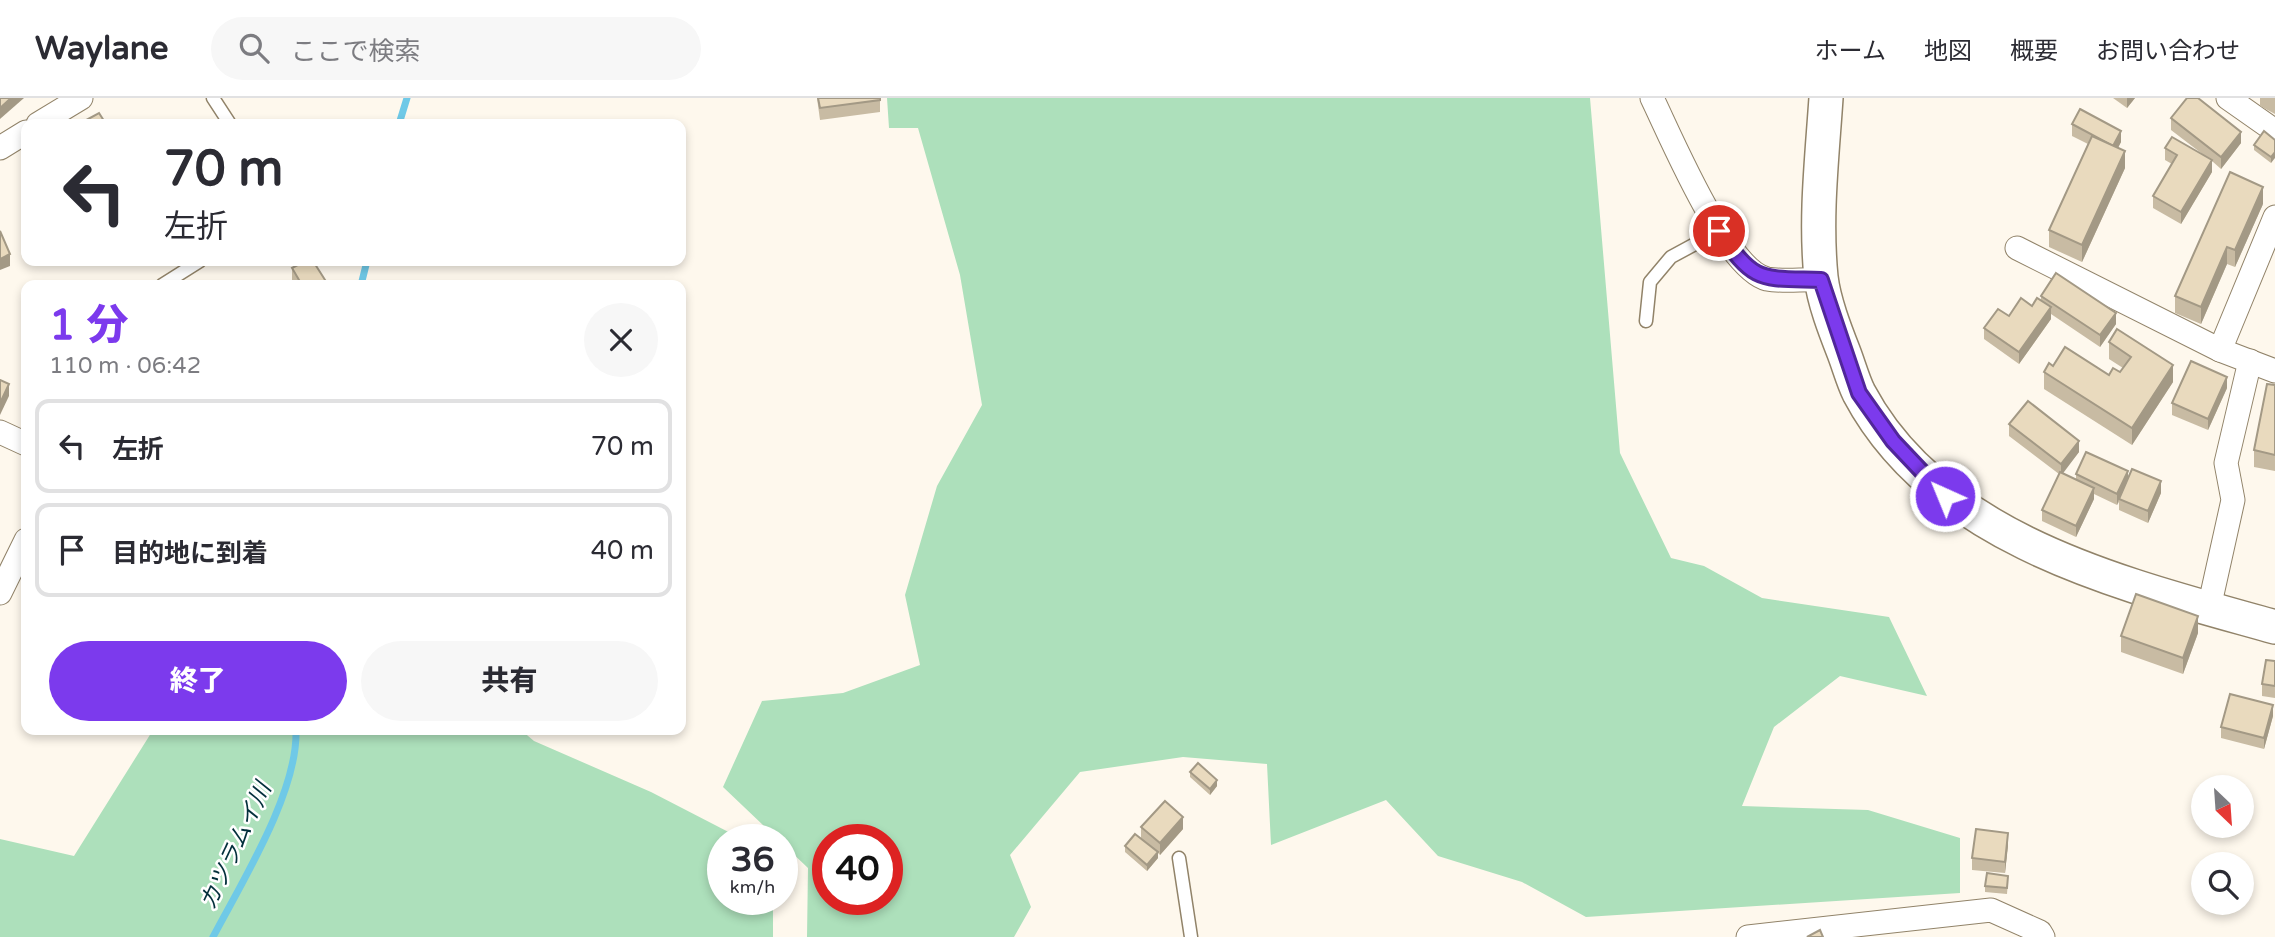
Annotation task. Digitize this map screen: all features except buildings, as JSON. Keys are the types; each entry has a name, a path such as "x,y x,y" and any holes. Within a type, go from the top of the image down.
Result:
{"street":[{"path":"45,119 73,98"},
{"path":"1652,98 1719,231 1740,262 1765,278 1821,280"},
{"path":"1826,98 1818,200 1821,280 1859,393 1893,441 1945,496 2008,535 2076,566 2275,627"},
{"path":"2228,98 2275,131"},
{"path":"0,148 21,135"},
{"path":"2220,350 2275,217"},
{"path":"2017,248 2220,350 2275,371"},
{"path":"2209,608 2233,500 2226,463 2250,361"},
{"path":"0,432 21,442"},
{"path":"0,593 21,550"},
{"path":"1748,937 1864,931 1991,910 2040,932 2043,937"}],"lane":[{"path":"213,98 227,119"},
{"path":"1646,321 1650,282 1671,257 1719,231"},
{"path":"170,280 192,266"},
{"path":"1179,858 1191,937"}],"green space":[{"path":"887,98 1590,98 1620,453 1671,558 1704,566 1762,598 1889,617 1927,696 1840,676 1774,727 1742,806 1868,810 1960,838 1960,893 1586,917 1522,882 1438,856 1386,800 1271,845 1267,764 1183,757 1080,772 1010,855 1031,907 1014,937 807,937 808,868 798,858 798,824 762,824 723,787 762,701 843,693 920,665 905,595 937,486 982,405 960,275 918,128 889,128"},
{"path":"150,735 527,735 534,741 651,792 713,824 707,824 707,915 773,915 773,937 0,937 0,839 74,856"}],"waterway":[{"name":"カツラムイ川","path":"401,119 407,98"},
{"name":"カツラムイ川","path":"362,280 366,266"},
{"name":"カツラムイ川","path":"213,937 253,864 278,808 288,781 296,735"}],"route":[{"path":"1719,231 1740,262 1765,278 1821,280 1859,393 1893,441 1945,496"}]}
